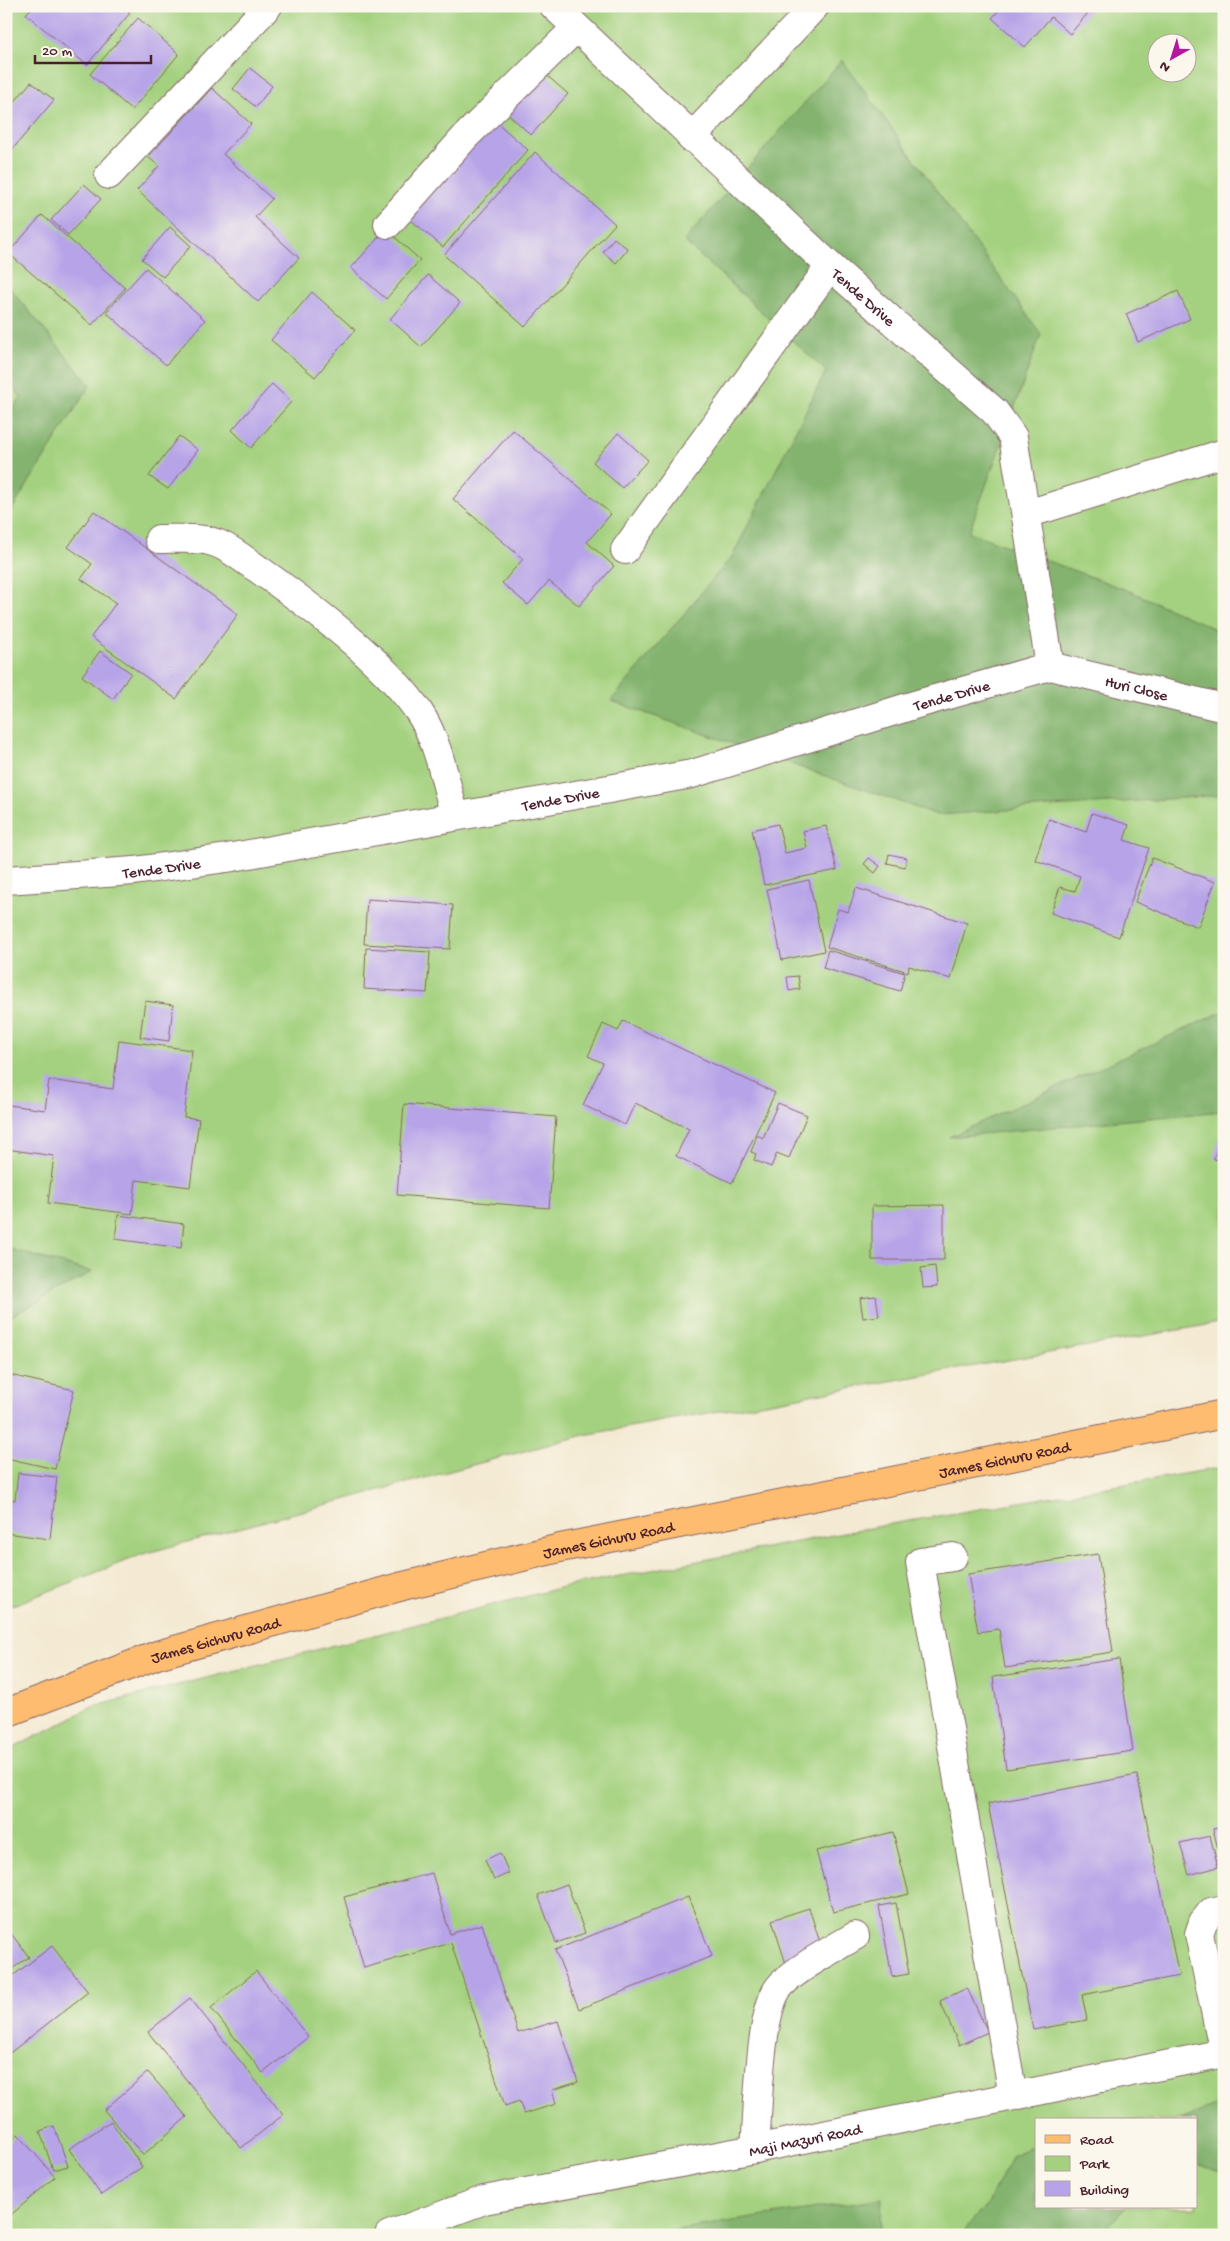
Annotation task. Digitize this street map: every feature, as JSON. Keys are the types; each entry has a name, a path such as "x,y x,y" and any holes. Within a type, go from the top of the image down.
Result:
{"main road":[{"name":"James Gichuru Road","path":"6,1713 157,1654 403,1586 560,1548 1224,1414"}],"street":[{"path":"108,175 268,6"},
{"name":"Tende Drive","path":"6,880 134,871 236,856 692,774 914,705 1050,666 1027,514 1013,437 995,412 830,266 691,138 554,6"},
{"path":"691,138 815,6"},
{"path":"388,224 466,136 576,28"},
{"path":"625,550 830,266"},
{"path":"1027,514 1224,453"},
{"path":"159,539 197,539 222,545 280,584 346,638 390,678 419,713 435,745 455,816"},
{"name":"Huri Close","path":"1050,666 1224,708"},
{"path":"953,1557 920,1562 1014,2096"},
{"path":"1224,1909 1211,1912 1203,1922 1200,1934 1224,2053"},
{"path":"755,2149 761,2066 769,2013 777,1990 798,1971 855,1936"},
{"name":"Maji Mazuri Road","path":"390,2235 484,2200 755,2149 1224,2053"}],"green space":[{"path":"6,6 1224,6 1224,1322 584,1435 143,1554 6,1608"},
{"path":"842,60 1041,334 969,532 1132,592 1224,633 1224,795 937,815 611,701 733,555 826,371 684,241"},
{"path":"6,283 90,385 6,519 6,420 21,397 6,377"},
{"path":"1224,1011 1224,1111 949,1137"},
{"path":"6,1248 92,1272 6,1319"},
{"path":"1224,1467 1224,2235 6,2235 6,1752 92,1707 563,1587 880,1526"},
{"path":"1224,2102 1224,2173 1198,2165 1198,2118 1185,2118"},
{"path":"1035,2144 1035,2208 1125,2208 1109,2225 1112,2235 961,2235 986,2205 1013,2155"},
{"path":"882,2198 880,2235 651,2235 656,2233"}],"building":[{"path":"33,6 123,6 130,13 87,65 26,14"},
{"path":"1003,6 1094,6 1070,34 1051,17 1025,47 992,18"},
{"path":"138,18 179,54 132,110 90,74"},
{"path":"250,68 272,86 256,107 233,89"},
{"path":"543,72 568,94 531,135 507,113"},
{"path":"31,82 54,100 6,157 6,112"},
{"path":"212,88 251,124 223,154 272,199 255,217 299,258 258,302 137,190 159,166 148,157"},
{"path":"492,118 528,150 443,247 406,216"},
{"path":"535,152 615,224 525,327 444,255"},
{"path":"84,184 101,199 68,235 51,220"},
{"path":"42,215 125,288 92,325 8,253"},
{"path":"170,227 191,246 163,277 142,259"},
{"path":"386,229 420,260 386,299 351,268"},
{"path":"614,238 628,249 616,263 603,252"},
{"path":"146,268 205,320 166,365 106,312"},
{"path":"428,275 460,303 421,347 390,319"},
{"path":"1178,291 1190,319 1138,342 1126,314"},
{"path":"312,292 355,330 315,377 271,340"},
{"path":"272,384 291,402 251,448 232,430"},
{"path":"513,430 611,514 587,542 614,566 579,606 549,581 528,605 502,583 523,559 453,499"},
{"path":"618,433 648,460 622,488 593,462"},
{"path":"179,436 198,450 168,489 149,476"},
{"path":"94,511 238,614 176,699 91,637 116,603 81,579 92,564 68,547"},
{"path":"100,651 131,673 113,699 82,676"},
{"path":"1092,813 1129,825 1124,840 1149,848 1119,937 1051,913 1060,887 1075,891 1080,876 1035,860 1049,819 1086,832"},
{"path":"778,824 785,853 807,848 803,831 826,826 837,870 764,885 752,830"},
{"path":"889,854 907,858 905,867 887,863"},
{"path":"869,858 880,866 875,873 864,864"},
{"path":"1152,858 1215,882 1198,927 1135,902"},
{"path":"809,880 824,951 782,960 767,889"},
{"path":"856,888 967,923 951,979 909,966 908,972 827,947 838,909 848,912"},
{"path":"367,899 453,905 450,949 364,944"},
{"path":"366,948 430,952 427,993 364,989"},
{"path":"828,950 905,973 900,991 823,968"},
{"path":"798,976 800,989 789,991 787,977"},
{"path":"145,1001 173,1005 169,1041 140,1037"},
{"path":"623,1021 775,1093 732,1183 676,1156 689,1129 635,1103 625,1125 583,1105 603,1063 588,1056 603,1024 618,1031"},
{"path":"119,1040 192,1050 184,1117 199,1119 190,1187 136,1180 132,1214 48,1203 54,1156 6,1149 9,1105 45,1110 49,1080 113,1089"},
{"path":"778,1103 807,1115 789,1158 777,1153 771,1167 754,1160 756,1154 751,1152 757,1135 763,1138"},
{"path":"404,1104 556,1117 549,1208 397,1195"},
{"path":"1224,1123 1224,1161 1214,1159"},
{"path":"944,1205 944,1260 872,1260 872,1206"},
{"path":"118,1215 184,1224 181,1248 115,1239"},
{"path":"935,1266 937,1287 923,1288 921,1268"},
{"path":"876,1296 879,1316 863,1318 860,1298"},
{"path":"6,1374 74,1390 55,1469 6,1458"},
{"path":"18,1473 57,1477 50,1539 6,1533 6,1499 15,1500"},
{"path":"1098,1554 1113,1652 1005,1668 999,1629 978,1632 968,1574"},
{"path":"1119,1659 1133,1751 1006,1769 993,1677"},
{"path":"1137,1775 1179,1976 1082,1995 1087,2020 1033,2030 988,1804"},
{"path":"1224,1826 1224,1869 1223,1869 1213,1829"},
{"path":"893,1832 909,1894 833,1912 816,1851"},
{"path":"1210,1836 1218,1867 1189,1875 1180,1843"},
{"path":"500,1853 509,1873 494,1880 485,1860"},
{"path":"432,1873 450,1934 482,1924 518,2033 558,2021 578,2082 552,2090 556,2104 524,2114 519,2101 505,2106 451,1943 364,1968 344,1897"},
{"path":"567,1884 585,1933 556,1943 538,1895"},
{"path":"688,1897 712,1956 579,2009 555,1950"},
{"path":"896,1903 909,1974 892,1977 879,1906"},
{"path":"809,1908 824,1955 787,1967 772,1920"},
{"path":"6,1927 29,1957 6,1973"},
{"path":"52,1946 88,1992 6,2056 6,1981"},
{"path":"256,1971 308,2037 263,2073 211,2008"},
{"path":"967,1988 988,2032 959,2045 940,2001"},
{"path":"190,1998 283,2115 241,2148 148,2032"},
{"path":"148,2072 187,2117 143,2155 104,2110"},
{"path":"111,2121 142,2167 101,2195 69,2149"},
{"path":"54,2126 68,2166 53,2170 40,2131"},
{"path":"18,2134 55,2177 6,2219 6,2138 10,2142"}]}
